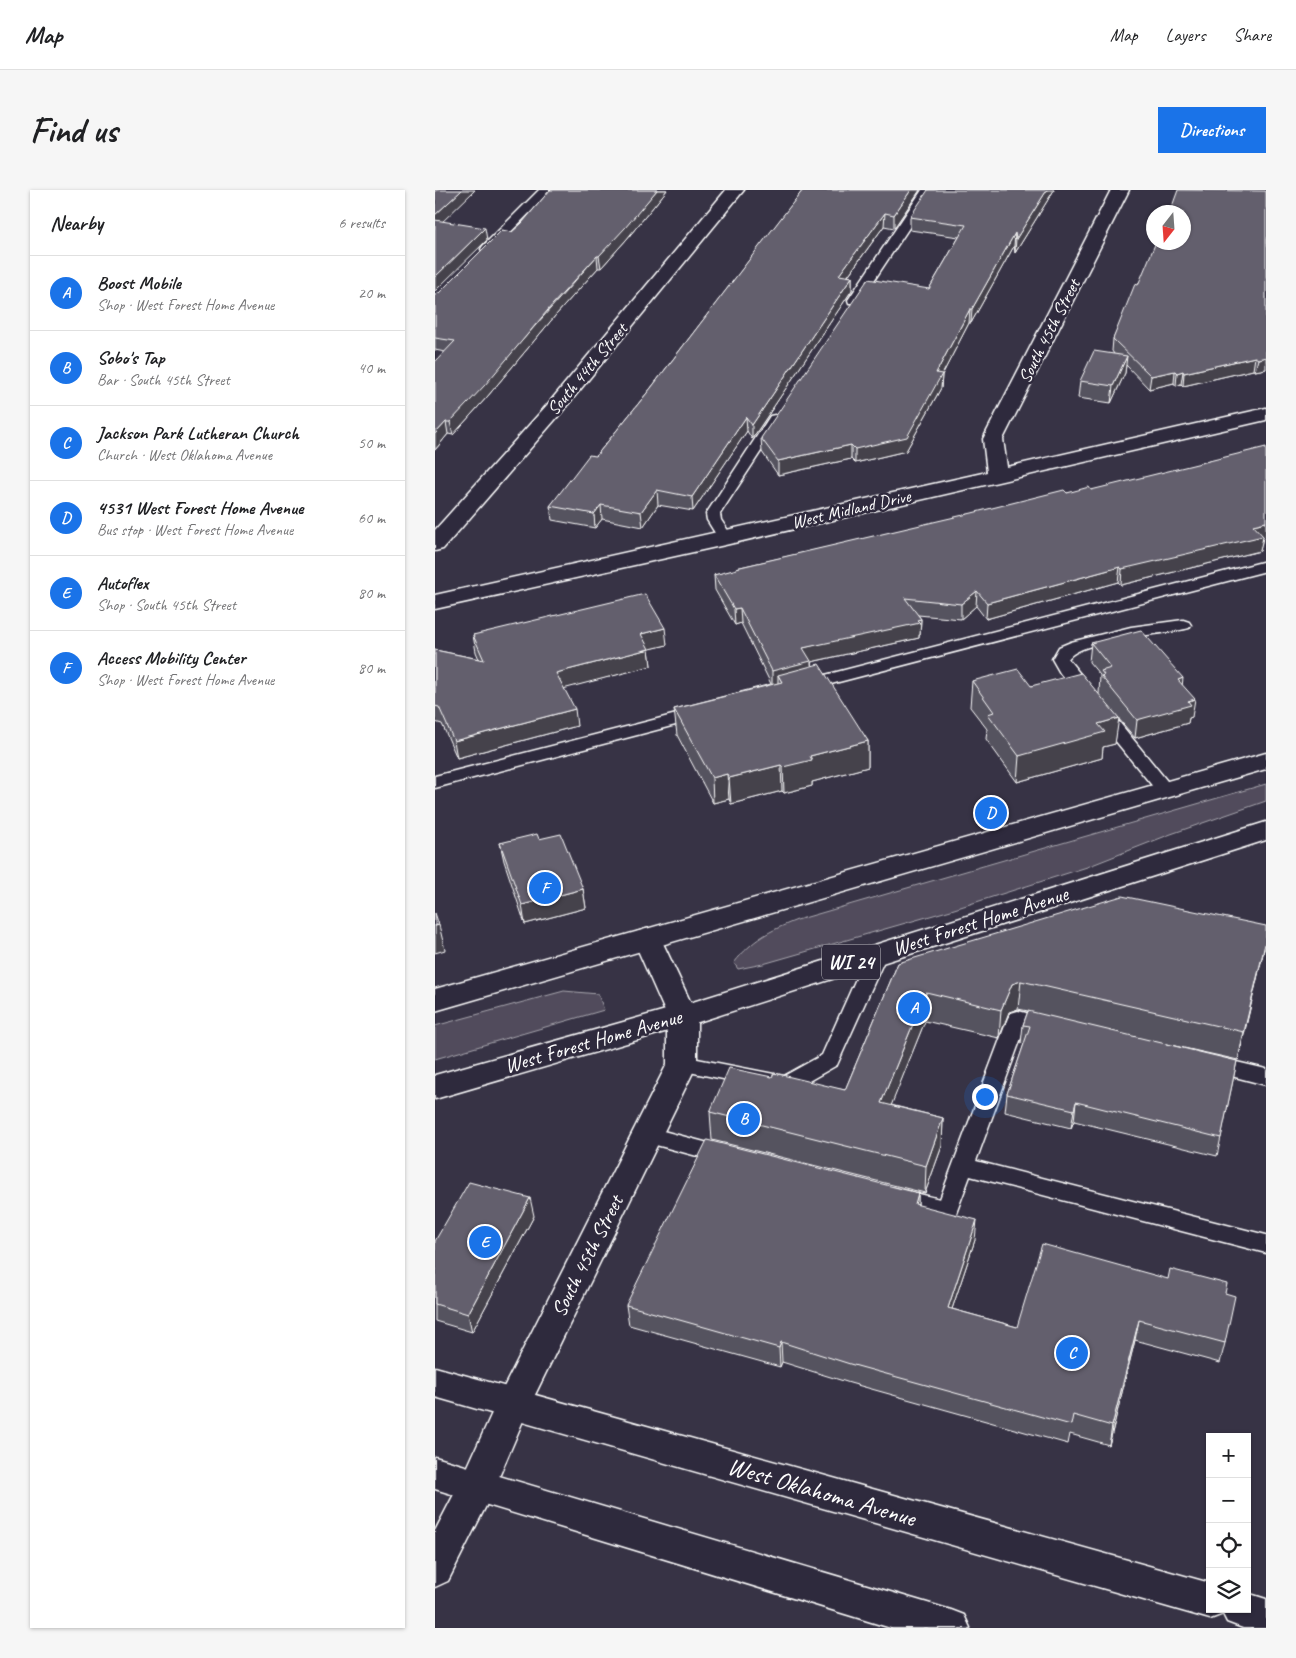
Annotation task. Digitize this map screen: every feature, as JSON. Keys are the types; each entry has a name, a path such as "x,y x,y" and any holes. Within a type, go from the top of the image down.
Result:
{"street":[{"name":"South 44th Street","path":"435,544 554,409 735,190"},
{"name":"South 45th Street","path":"998,475 993,439 1120,190"},
{"name":"West Midland Drive","path":"435,602 725,538 1266,414"},
{"path":"435,1000 1266,761"},
{"name":"West Forest Home Avenue","path":"435,1088 682,1016 1266,831"},
{"name":"South 45th Street","path":"435,1569 477,1486 513,1404 682,1064 682,1016 647,939"},
{"name":"West Oklahoma Avenue","path":"435,1382 1206,1600"},
{"path":"435,1473 951,1628"},
{"path":"1251,1612 1266,1616"}],"lane":[{"path":"477,260 546,190"},
{"path":"847,312 928,190"},
{"path":"725,538 713,514 782,409"},
{"path":"788,690 1266,566"},
{"path":"1165,790 1066,669 1060,659 1065,651 1077,645 1131,632 1183,625"},
{"path":"435,782 713,710"},
{"path":"682,1064 787,1084 830,1060 877,954"},
{"path":"872,1192 947,1210 1018,1018 1066,1029"},
{"path":"1190,1059 1266,1076"},
{"path":"648,1135 750,1161"},
{"path":"964,1166 1266,1244"}],"shaded area":[{"path":"1266,784 1266,801 1171,834 1087,867 951,910 763,964 738,969 734,963 762,937 797,920"},
{"path":"564,991 598,994 604,1010 435,1059 435,1026"}],"building":[{"path":"435,190 462,190 435,215"},
{"path":"550,190 657,190 625,228 553,304 485,385 450,422 446,422 435,434 435,362 455,341 435,338 435,294 439,293 502,230 512,232 522,223"},
{"path":"803,190 911,190 894,215 885,213 839,275 852,277 752,425 746,417 692,497 657,490 641,512 601,505 594,514 550,506 589,455 596,456 651,388"},
{"path":"928,190 1047,190 1016,239 1015,233 972,309 970,309 936,373 942,374 907,437 855,449 851,445 778,461 761,438 868,279 929,289 966,225 910,217"},
{"path":"1178,190 1266,191 1266,357 1258,359 1255,357 1184,373 1183,371 1177,373 1175,371 1151,376 1113,339 1135,284 1138,285 1153,250 1191,250 1191,205 1173,205"},
{"path":"435,220 485,228 435,277"},
{"path":"1094,351 1127,356 1113,386 1080,381"},
{"path":"1266,447 1266,522 1253,525 1263,536 1122,569 1120,567 987,603 977,591 961,604 905,598 921,619 917,620 920,623 803,648 811,661 772,671 740,608 734,609 714,575 736,568 1064,490 1067,493 1089,487 1091,490"},
{"path":"645,594 665,628 641,634 649,649 556,673 575,709 454,741 439,707 435,706 435,650 484,660 473,635"},
{"path":"1141,630 1183,678 1178,680 1195,699 1188,701 1191,705 1137,720 1101,676 1104,675 1101,671 1111,668 1091,643"},
{"path":"819,664 868,741 810,756 812,760 783,767 781,765 729,778 727,774 712,778 674,709 782,682 778,675"},
{"path":"1018,669 1031,686 1081,673 1119,718 1098,724 1105,732 1019,756 988,714 994,712 972,681"},
{"path":"537,834 539,839 561,834 583,889 522,905 500,843"},
{"path":"1122,896 1266,926 1266,940 1244,1032 1021,981 1012,984 1001,1010 926,992 881,1103 943,1118 926,1166 710,1112 729,1068 772,1077 774,1073 845,1090 898,963"},
{"path":"435,913 439,925 435,926"},
{"path":"1028,1011 1237,1061 1221,1138 1076,1102 1074,1110 1007,1094 1030,1026 1023,1025"},
{"path":"707,1140 918,1193 915,1204 977,1220 948,1308 1017,1327 1042,1244 1168,1279 1170,1269 1227,1284 1225,1293 1235,1296 1225,1343 1139,1320 1112,1426 1073,1415 1071,1425 850,1364 781,1342 779,1348 626,1305"},
{"path":"469,1182 530,1198 468,1314 435,1304 435,1241"}],"place":[{"name":"4531 West Forest Home Avenue","path":"991,813"},
{"name":"Access Mobility Center","path":"545,888"},
{"name":"Boost Mobile","path":"914,1008"},
{"name":"Sobo's Tap","path":"744,1119"},
{"name":"Autoflex","path":"485,1242"},
{"name":"Jackson Park Lutheran Church","path":"1072,1353"}]}
